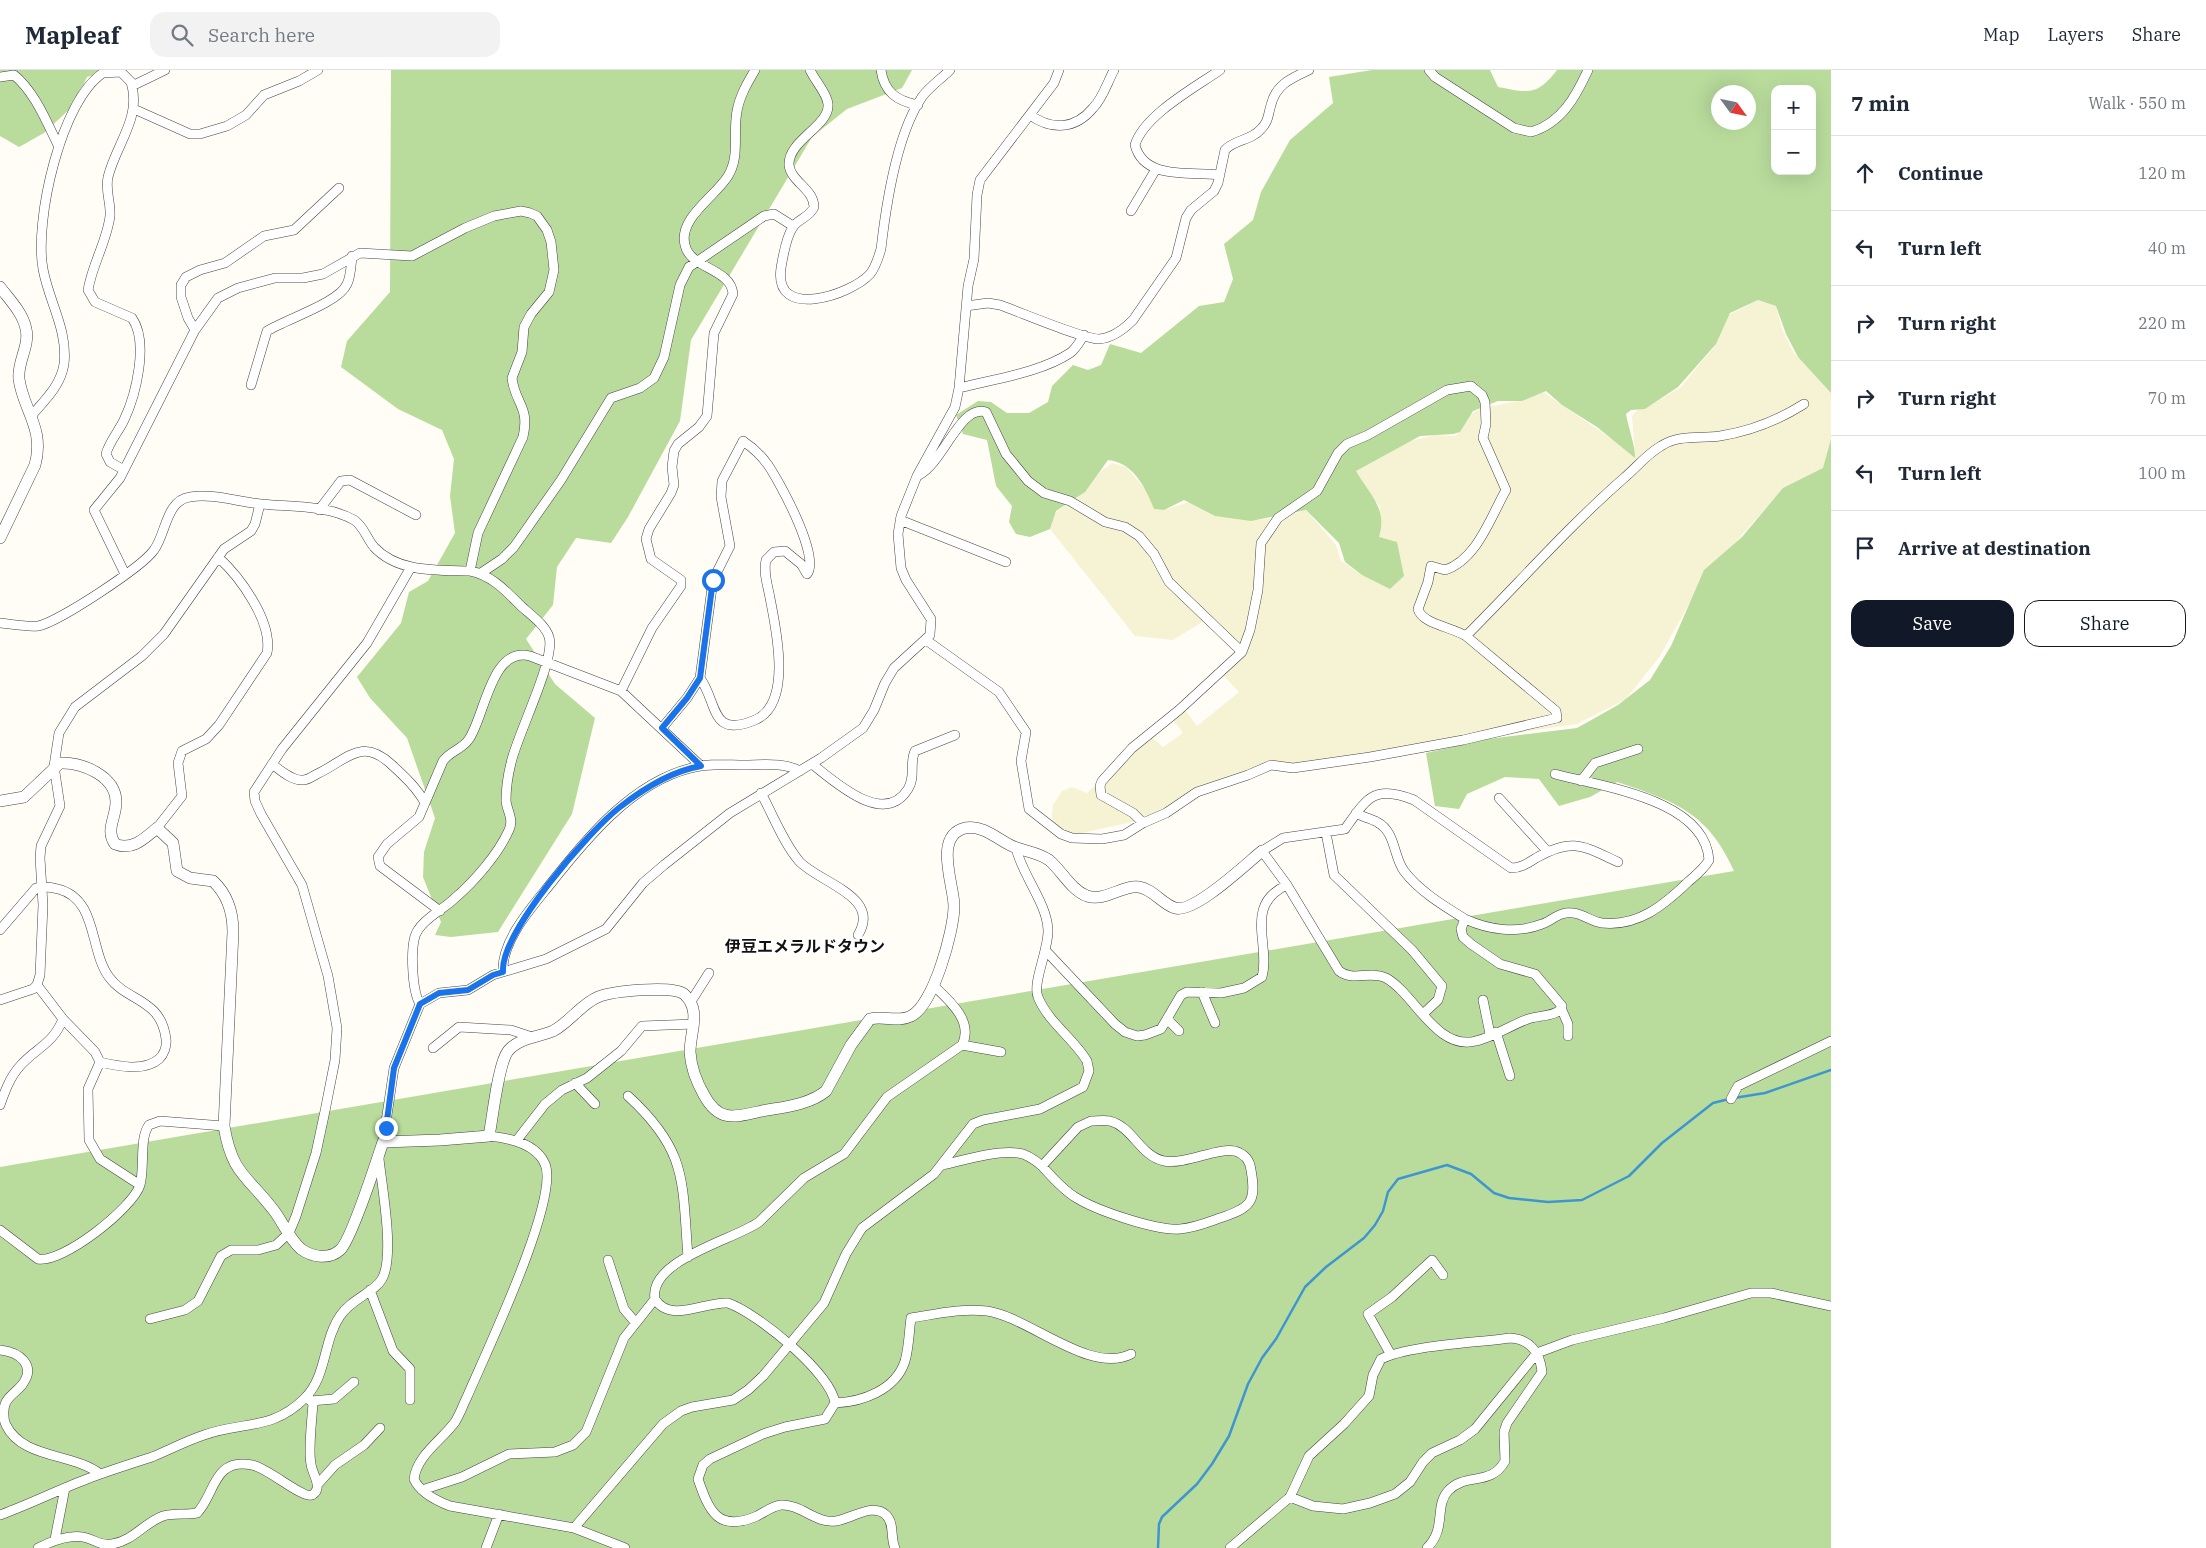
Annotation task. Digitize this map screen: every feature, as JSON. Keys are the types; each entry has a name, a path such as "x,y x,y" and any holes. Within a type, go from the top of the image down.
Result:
{"street":[{"path":"132,86 165,70"},
{"path":"134,109 190,134 200,134 238,120 264,95 299,81 318,70"},
{"path":"621,691 652,628 682,586 681,580 651,559 646,539 649,529 671,494 674,485 672,467 674,451 678,444 699,428 707,416 714,333 733,294 733,289 721,276 691,258 685,246 686,229 698,211 720,187 731,170 736,149 737,109 747,82 755,70"},
{"path":"810,70 827,99 828,109 824,117 801,141 790,158 789,164 792,174 814,202 813,211 793,226 780,276 781,286 788,293 797,298 818,299 865,279 877,263 895,167 918,105 923,96 950,70"},
{"path":"881,70 884,82 892,96 918,105"},
{"path":"157,828 173,843 177,871 190,878 213,881 226,897 232,912 233,942 224,1126 232,1161 274,1211 302,1249 314,1255 328,1256 342,1249 347,1241 378,1157 383,1142 394,1068 420,1004 439,993 468,990 493,975 546,959 606,929 655,872 730,813 812,764 863,728 874,710 885,683 894,668 926,640 932,626 931,619 901,568 898,548 900,520 917,476 955,407 959,388 966,306 974,259 978,184 988,168 1054,83 1059,70"},
{"path":"1030,115 1042,124 1050,126 1075,122 1093,109 1114,70"},
{"path":"1220,70 1179,96 1137,139 1137,151 1148,164 1156,169 1168,172 1220,175"},
{"path":"966,306 988,303 1000,305 1084,335 1101,339 1112,336 1133,320 1176,258 1186,218 1191,210 1214,191 1220,175 1225,150 1236,142 1248,139 1261,130 1282,84 1309,70"},
{"path":"1429,70 1435,77 1514,128 1531,132 1563,113 1572,102 1588,70"},
{"path":"32,415 55,387 64,367 65,343 45,279 40,243 43,208 59,147 77,106 99,76 109,72 121,72 129,78 132,86 134,109 131,121 109,174 106,192 110,217 88,290 95,302 132,318 138,332 140,359 134,394 130,408 106,454 110,462 124,470"},
{"path":"0,77 14,75 20,79 36,103 59,147"},
{"path":"1131,211 1156,169"},
{"path":"195,330 188,318 181,297 181,285 186,277 200,270 225,263 264,236 294,230 339,188"},
{"path":"125,574 94,513 96,507 114,488 195,330 215,301 224,294 275,278 303,278 323,274 352,256 367,252 412,256 465,228 507,213 530,213 537,216 547,230 553,254 553,282 549,292 527,320 524,327 522,352 512,378 526,417 526,425 523,437 478,533 470,571"},
{"path":"481,573 502,559 514,547 560,480 611,398 640,388 654,378 664,357 680,285 689,267 764,216 774,214 793,226"},
{"path":"251,385 267,331 279,323 305,313 343,290 348,283 352,256"},
{"path":"0,286 16,307 26,328 27,339 19,376 32,415 38,445 35,464 0,538"},
{"path":"959,388 1019,374 1054,360 1070,353 1084,335"},
{"path":"926,640 992,686 1022,725 1026,737 1021,765 1027,803 1034,815 1061,834 1081,839 1102,839 1124,835 1143,823 1166,814 1197,792 1248,775 1271,765 1293,768 1370,757 1463,740 1557,718 1556,711 1466,636 1457,630 1427,621 1422,617 1418,609 1428,582 1431,566 1445,570 1459,564 1482,536 1506,490 1483,438 1486,424 1485,402 1475,389 1467,386 1447,390 1386,426 1347,444 1338,453 1317,491 1271,525 1261,543 1258,590 1250,630 1242,652 1179,710 1132,748 1102,781 1100,786 1101,795 1133,813 1143,823"},
{"path":"1466,636 1542,559 1571,526 1660,446 1679,438 1719,436 1757,429 1776,421 1804,404"},
{"path":"917,476 926,472 943,453 964,418 977,411 986,412 1006,454 1028,480 1044,493 1070,501 1105,522 1125,527 1139,536 1154,554 1169,582 1242,652"},
{"path":"662,728 687,698 700,678 713,580 730,546 721,497 722,481 743,441 766,462 779,482 802,534 810,559 810,570 807,574 801,564 786,551 774,552 766,560 764,567 776,636 778,678 773,701 765,715 742,724 725,724 716,715 706,686 700,678"},
{"path":"319,510 341,481 350,480 416,515"},
{"path":"0,623 38,626 49,622 125,574 155,550 178,501 199,496 319,510 353,519 382,554 402,566 481,573 503,588 545,628 550,639 548,663 522,727 511,761 506,793 507,806 511,818 509,829 481,871 456,898 422,924 414,938 414,989 420,1004"},
{"path":"0,1000 33,989 37,985 41,961 43,905 41,846 60,806 54,766 59,733 75,707 148,651 181,613 224,549 251,531 255,524 260,504"},
{"path":"900,520 1006,562"},
{"path":"0,801 24,797 40,783 54,766 64,762 82,765 108,783 116,800 110,834 114,844 124,848 132,846 157,828 182,796 178,763 182,751 206,739 219,725 267,653 268,646 265,629 257,610 240,582 218,557"},
{"path":"150,1319 185,1310 198,1302 221,1256 232,1250 258,1250 276,1245 289,1233 316,1153 332,1077 337,1028 328,976 302,885 255,801 254,792 313,708 362,649 411,567"},
{"path":"440,911 380,866 378,861 380,853 387,844 419,817 443,761 448,754 469,740 490,690 506,661 519,654 621,691 701,766"},
{"path":"812,764 859,798 882,804 894,802 907,791 912,782 916,751 955,735"},
{"path":"1581,781 1595,764 1638,749"},
{"path":"272,764 296,779 303,780 350,755 368,750 383,756 420,792 425,802"},
{"path":"503,972 502,964 506,952 526,916 553,880 607,819 642,791 683,770 701,766 786,766 800,770"},
{"path":"1356,814 1383,826 1393,840 1400,864 1411,879 1442,904 1465,919 1510,930 1527,930 1562,914 1572,913 1602,923 1631,921 1652,912 1704,868 1709,860 1705,839 1674,810 1660,803 1555,774"},
{"path":"761,793 799,861 814,874 854,898 860,905 864,915 864,923 858,935"},
{"path":"490,1136 506,1054 510,1048 554,1030 589,1002 605,995 673,990 684,995 690,1003 694,1014 690,1051 698,1086 713,1109 727,1116 738,1116 809,1101 821,1095 826,1091 852,1045 870,1019 880,1017 903,1019 911,1016 925,1003 934,986 954,909 946,854 952,837 958,831 973,828 996,836 1016,848 1032,851 1050,861 1074,887 1089,897 1098,897 1140,887 1174,908 1182,909 1204,898 1262,851 1283,838 1345,829 1368,798 1381,794 1397,793 1414,800 1511,868 1524,865 1561,846 1574,844 1618,862"},
{"path":"1498,798 1548,852"},
{"path":"1326,833 1334,875 1412,950 1442,986 1438,1000 1423,1014"},
{"path":"574,1528 663,1424 681,1411 733,1400 741,1396 763,1376 824,1303 846,1254 862,1228 924,1182 943,1165 973,1124 983,1120 1040,1109 1083,1087 1089,1070 1087,1061 1038,997 1038,981 1047,952 1047,922 1022,870 1016,848"},
{"path":"1262,851 1287,885 1339,971 1345,976 1378,976 1386,978 1437,1030 1461,1041 1478,1041 1530,1018 1557,1012 1561,1008"},
{"path":"1047,952 1125,1032 1137,1036 1154,1033 1161,1029 1168,1020 1181,995 1187,992 1221,993 1244,988 1262,977 1265,962 1260,934 1264,908 1278,889 1287,885"},
{"path":"0,930 33,891 41,887 63,890 78,900 86,913 109,978 154,1010 163,1026 166,1047 160,1058 152,1064 130,1066 100,1062"},
{"path":"1465,919 1461,929 1463,937 1500,964 1535,974 1559,1001 1568,1024 1568,1036"},
{"path":"690,1003 709,973"},
{"path":"37,985 63,1019 95,1052 100,1062"},
{"path":"835,1403 831,1390 790,1344 728,1303 673,1311 662,1307 655,1299 654,1288 659,1278 688,1257 759,1222 804,1178 836,1160 850,1149 887,1097 962,1045 966,1027 963,1020 934,986"},
{"path":"1202,992 1215,1023"},
{"path":"1484,1000 1493,1033 1510,1076"},
{"path":"0,1105 13,1075 27,1059 48,1043 63,1019"},
{"path":"1168,1020 1179,1031"},
{"path":"517,1140 546,1104 562,1090 587,1078 622,1051 642,1026 694,1024"},
{"path":"433,1048 459,1027 511,1030 532,1038"},
{"path":"1732,1099 1738,1086 1831,1041"},
{"path":"962,1045 1001,1052"},
{"path":"100,1062 88,1089 89,1140 100,1159 140,1185"},
{"path":"575,1083 596,1104"},
{"path":"628,1096 649,1115 662,1132 675,1155 681,1173 688,1257"},
{"path":"943,1165 982,1156 1017,1152 1042,1166 1054,1180 1077,1198 1158,1228 1181,1230 1202,1225 1239,1212 1248,1205 1254,1196 1250,1162 1243,1154 1234,1151 1166,1161 1147,1153 1128,1132 1110,1121 1091,1121 1078,1127 1042,1166"},
{"path":"0,1230 38,1259 55,1258 96,1231 128,1204 140,1185 144,1166 144,1136 149,1125 160,1122 224,1126"},
{"path":"383,1142 490,1136 517,1140 538,1154 545,1164 547,1176 536,1233 456,1420 429,1450 415,1471 414,1479 422,1490 450,1506 574,1528 625,1548"},
{"path":"318,1484 310,1460 309,1399 318,1377 330,1335 339,1316 351,1302 370,1290 382,1279 386,1267 387,1249 378,1157"},
{"path":"608,1260 624,1308 635,1322"},
{"path":"1391,1355 1368,1314 1392,1297 1432,1260 1443,1275"},
{"path":"370,1290 393,1351 410,1369 410,1400"},
{"path":"1290,1496 1313,1506 1343,1509 1370,1503 1395,1494 1410,1482 1423,1462 1432,1453 1460,1440 1475,1428 1537,1353 1572,1340 1664,1318 1751,1293 1771,1293 1831,1306"},
{"path":"422,1490 462,1476 509,1454 555,1452 573,1445 586,1432 620,1346 635,1322 655,1299"},
{"path":"895,1548 890,1522 880,1511 872,1510 834,1522 826,1521 788,1505 779,1505 756,1516 730,1522 717,1518 700,1487 698,1475 703,1465 710,1459 771,1432 824,1419 835,1403 862,1399 878,1392 890,1382 904,1362 911,1318 939,1312 974,1311 998,1314 1088,1354 1118,1359 1131,1354"},
{"path":"1230,1548 1290,1496 1309,1456 1369,1396 1373,1375 1381,1359 1391,1355 1510,1338 1524,1340 1537,1353 1542,1372 1507,1423 1504,1432 1505,1461 1500,1470 1486,1478 1466,1481 1450,1488 1442,1503 1436,1538 1427,1548"},
{"path":"0,1350 10,1351 19,1355 27,1364 28,1369 23,1384 6,1403 4,1419 10,1431 31,1447 82,1464 100,1474"},
{"path":"0,1515 100,1474 205,1435 276,1420 309,1399 334,1399 354,1382"},
{"path":"38,1548 55,1539 85,1538 103,1545 113,1544 125,1541 162,1516 198,1513 204,1506 212,1484 219,1475 240,1465 254,1465 264,1469 307,1496 316,1492 318,1484 335,1465 364,1446 380,1428"},
{"path":"55,1539 65,1488"},
{"path":"486,1548 499,1514"}],"shaded area":[{"path":"1758,300 1776,306 1782,329 1793,352 1831,390 1831,442 1825,468 1780,492 1703,579 1660,656 1626,699 1577,724 1439,744 1338,763 1278,765 1231,781 1159,816 1073,835 1051,826 1053,805 1062,791 1072,787 1087,793 1150,735 1163,747 1183,733 1172,718 1185,710 1197,726 1239,692 1223,675 1240,650 1209,618 1173,640 1135,636 1050,529 1055,513 1078,497 1101,471 1112,463 1126,467 1146,490 1154,509 1164,510 1189,502 1215,516 1255,520 1278,518 1306,510 1336,545 1341,561 1362,575 1379,537 1380,507 1355,471 1375,449 1436,435 1456,436 1470,415 1481,408 1519,401 1543,392 1635,455 1632,416 1637,410 1651,405 1681,387 1714,347 1729,315"}],"green space":[{"path":"0,70 108,70 87,77 73,106 44,133 19,147 0,136"},
{"path":"391,70 912,70 902,88 847,109 812,137 691,340 680,421 628,517 611,543 576,538 557,567 553,605 526,639 555,684 595,718 572,814 498,932 451,937 435,935 441,922 423,877 424,852 435,818 407,738 370,698 357,677 401,623 409,592 428,581 455,533 450,496 454,459 442,430 398,409 341,367 347,341 390,292"},
{"path":"1372,70 1490,70 1498,87 1525,91 1538,88 1557,70 1831,70 1831,393 1798,357 1786,334 1776,306 1758,300 1730,313 1716,344 1678,387 1645,409 1631,410 1626,414 1635,458 1597,427 1562,405 1546,391 1522,401 1498,401 1473,411 1460,432 1420,436 1356,471 1379,509 1381,527 1379,537 1397,542 1404,576 1390,589 1362,575 1345,562 1339,543 1306,510 1251,521 1215,516 1184,500 1164,510 1154,509 1147,492 1132,471 1117,462 1108,460 1085,492 1056,511 1050,529 1030,537 1016,534 1009,522 1012,506 996,486 987,440 963,434 956,415 978,401 991,402 1007,413 1029,413 1048,402 1052,386 1073,365 1088,370 1101,365 1110,344 1141,353 1199,306 1224,302 1233,279 1224,244 1253,220 1261,192 1290,140 1333,103 1329,77"},
{"path":"1831,439 1831,1548 0,1548 0,1167 1734,871 1724,851 1701,822 1672,803 1617,782 1590,797 1559,806 1539,779 1505,777 1467,794 1459,809 1435,806 1426,753 1488,739 1577,728 1618,705 1650,680 1671,646 1704,570 1742,537 1783,488 1823,468"}],"waterway":[{"path":"1734,1098 1765,1093 1831,1070"},
{"path":"1158,1548 1159,1524 1162,1517 1197,1484 1212,1464 1229,1436 1248,1384 1305,1287 1326,1267 1364,1238 1375,1225 1383,1211 1388,1192 1398,1179 1447,1165 1471,1174 1494,1193 1509,1198 1548,1202 1582,1200 1629,1176 1662,1143 1713,1103 1729,1099"}],"district":[{"name":"伊豆エメラルドタウン","path":"805,946"}],"route":[{"path":"386,1128 394,1068 420,1004 439,993 468,990 493,975 503,972 503,959 526,916 573,856 607,819 628,800 642,791 683,770 701,766 662,728 687,698 700,678 713,580"}]}
